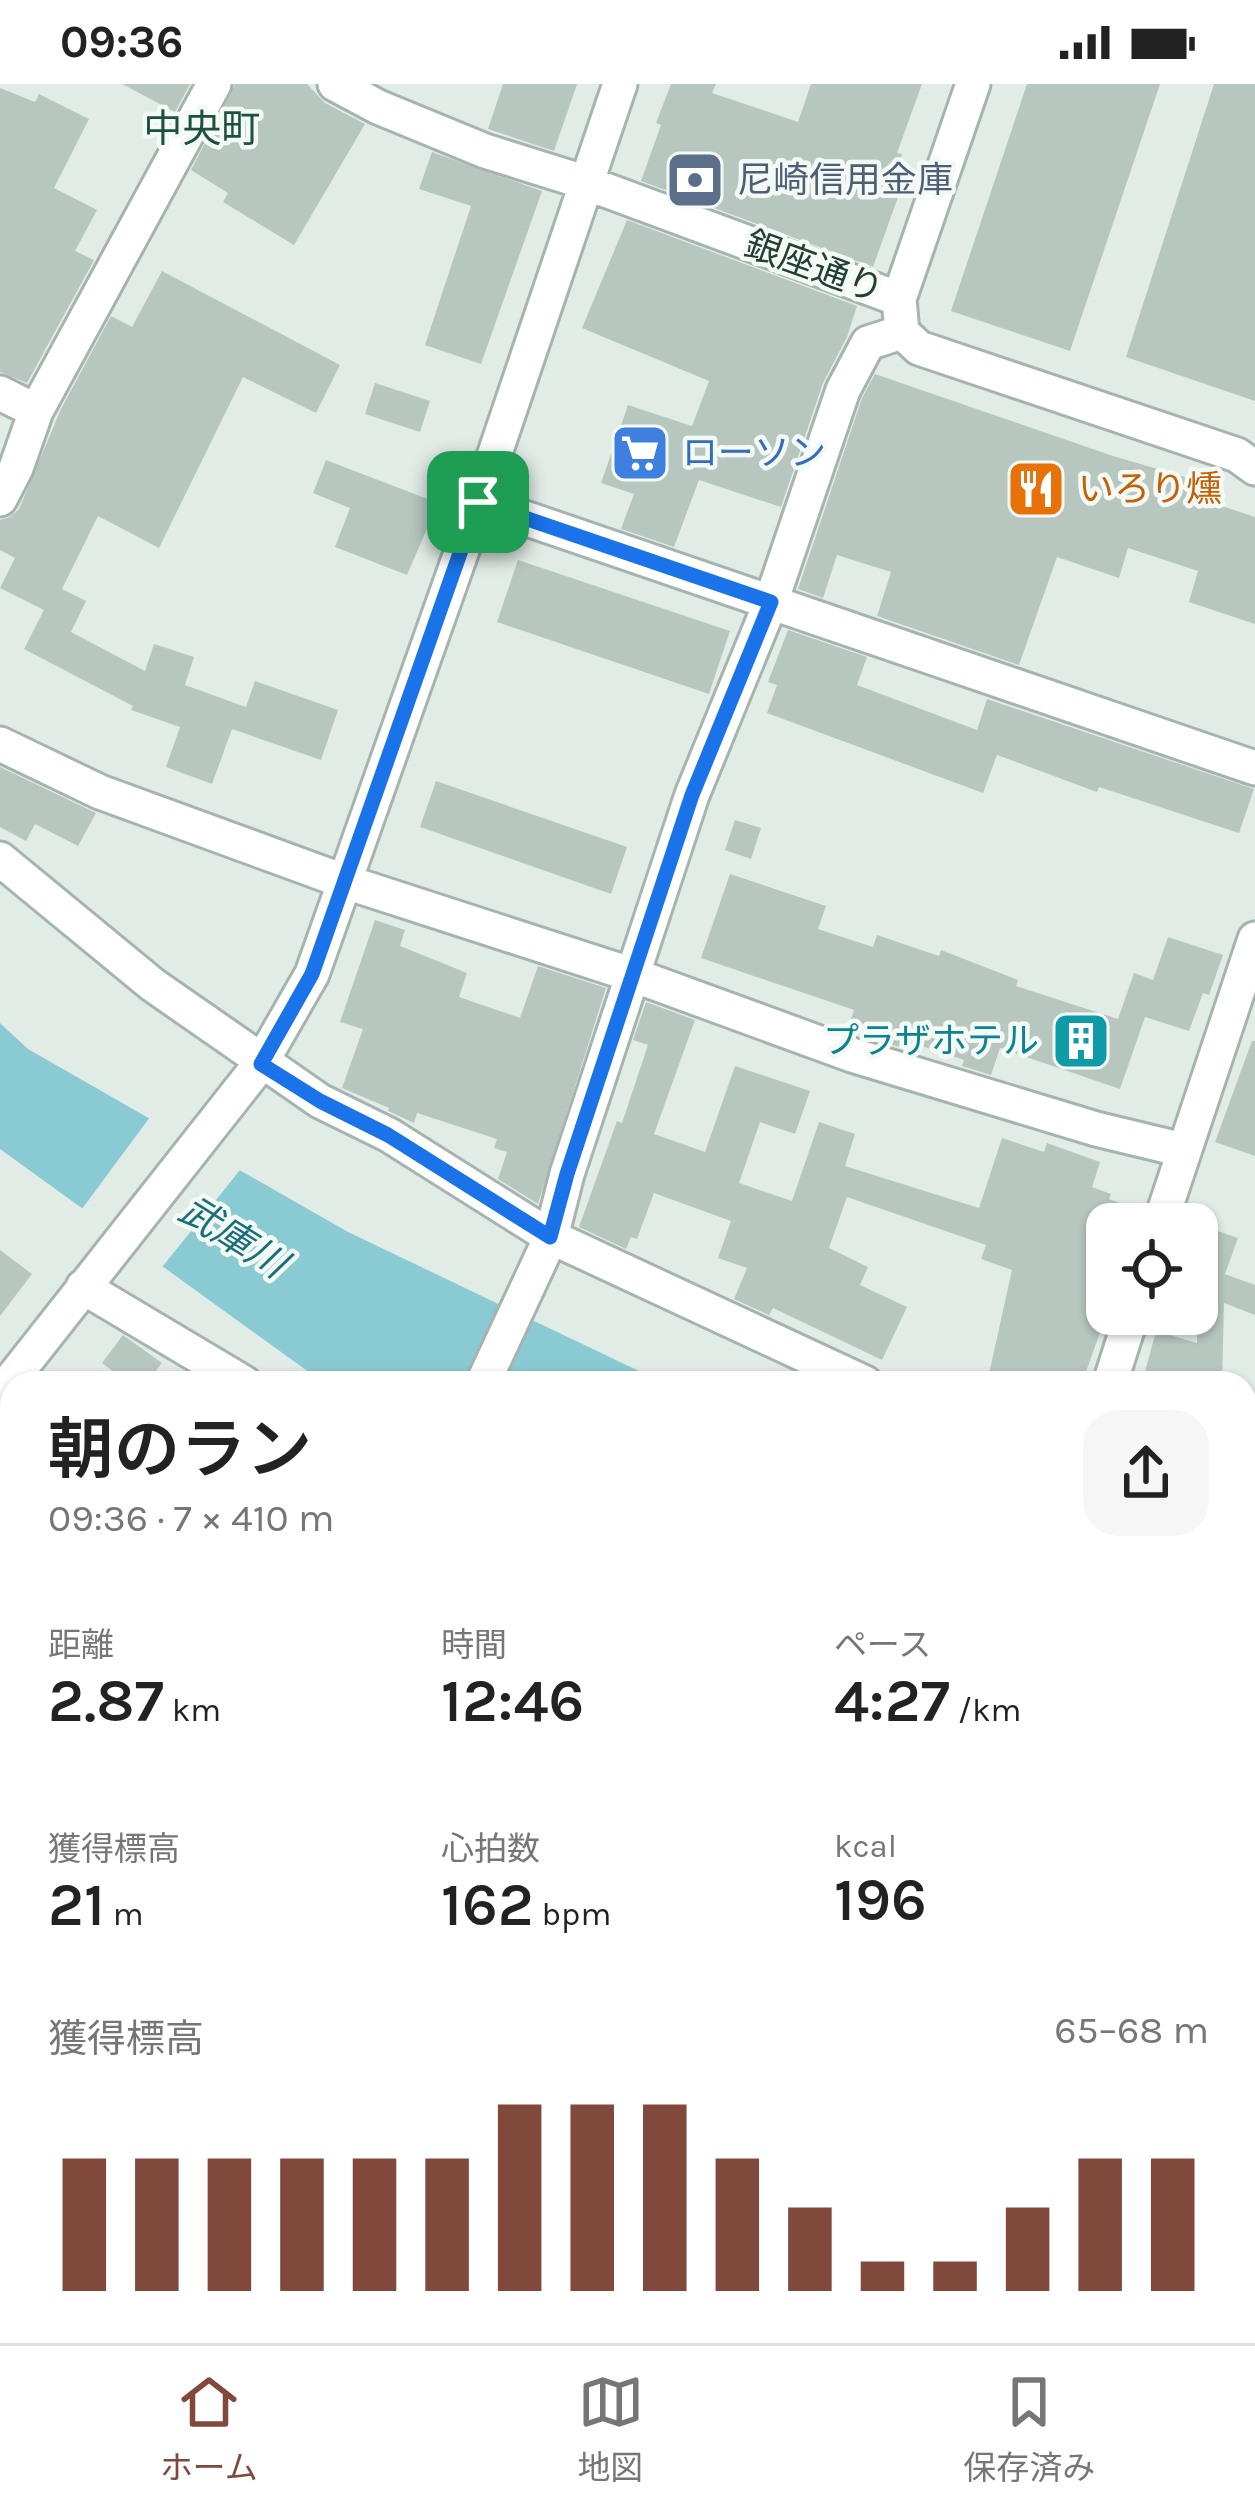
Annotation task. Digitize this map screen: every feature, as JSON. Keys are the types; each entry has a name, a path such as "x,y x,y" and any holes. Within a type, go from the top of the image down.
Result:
{"street":[{"path":"0,499 36,411 214,84"},
{"name":"銀座通り","path":"335,84 485,151 584,182 901,315 974,84"},
{"path":"20,1371 257,1068 312,974 620,84"},
{"path":"489,1371 547,1244 692,795 771,602 843,390 868,343 901,315 919,348 1237,455 1255,469"},
{"path":"0,393 36,411"},
{"path":"478,502 1255,769"},
{"path":"0,744 100,792 346,882 632,975 852,1055 1096,1129 1183,1150"},
{"path":"0,859 257,1068 388,1135 547,1244 838,1371"},
{"path":"1167,1203 1255,939"},
{"path":"88,1280 226,1371"},
{"path":"1114,1371 1125,1335"}],"water":[{"name":"武庫川","path":"0,1023 28,1049 348,1232 639,1371 307,1371 0,1149"}],"pier":[{"path":"153,1113 244,1165 159,1271 79,1213"}],"building":[{"path":"122,84 190,84 175,112"},
{"path":"235,84 307,84 325,103 365,124 294,245 223,202 228,193 191,170"},
{"path":"503,84 577,84 554,151 488,129"},
{"path":"671,84 716,84 712,93 798,122 811,84 922,84 897,153 902,154 893,183 902,186 873,267 641,181"},
{"path":"1027,84 1160,84 1070,351 951,311"},
{"path":"1214,84 1255,84 1255,401 1126,357"},
{"path":"0,88 35,102 39,94 89,119 54,188 97,210 75,251 94,260 27,383 0,372"},
{"path":"432,152 542,191 481,364 425,345 471,206 419,189"},
{"path":"627,220 857,306 823,383 781,507 699,480 674,547 621,529 634,494 601,483 628,405 692,426 709,381 582,328"},
{"path":"162,271 340,365 316,413 243,377 159,548 98,516 62,589 86,601 71,632 145,671 154,644 194,657 185,685 246,707 255,681 338,710 321,760 232,729 212,784 166,767 180,727 131,710 133,706 24,649 44,610 0,588 15,558 0,550 0,520 19,509 61,409 111,316 132,327"},
{"path":"875,374 1209,484 1204,500 1255,517 1255,624 1189,602 1198,571 1128,548 1119,578 1057,557 1019,665 877,616 891,572 837,555 823,598 798,589 862,398"},
{"path":"375,383 430,401 420,432 365,414"},
{"path":"326,460 438,503 407,575 335,547 350,508 313,493"},
{"path":"518,560 730,631 709,694 497,622"},
{"path":"788,630 867,657 857,685 977,730 987,699 1254,789 1239,833 1099,787 1097,792 997,755 983,793 767,713 777,685 768,682"},
{"path":"0,767 96,813 78,846 35,824 26,841 0,827"},
{"path":"436,781 627,847 611,894 420,827"},
{"path":"735,820 761,828 751,859 725,850"},
{"path":"730,874 826,906 818,929 873,947 877,935 939,956 941,950 1018,980 1016,986 1118,1019 1134,973 1153,980 1168,937 1223,955 1189,1031 1145,1017 1120,1089 1000,1048 991,1075 962,1066 964,1060 901,1039 899,1047 847,1031 854,1010 701,958"},
{"path":"375,920 405,930 400,946 467,973 459,997 520,1018 538,966 606,988 538,1204 498,1179 507,1152 494,1148 497,1139 417,1113 414,1123 342,1088 363,1029 340,1022"},
{"path":"646,1002 695,1020 654,1134 705,1152 735,1066 810,1091 795,1134 760,1122 739,1183 792,1201 819,1122 855,1134 845,1166 979,1208 1002,1138 1044,1152 1047,1143 1100,1162 1092,1187 1120,1203 1086,1203 1086,1335 1099,1335 1086,1371 990,1371 1012,1270 981,1259 986,1245 847,1197 829,1248 868,1267 860,1285 907,1307 882,1360 773,1308 769,1315 734,1299 747,1268 718,1258 731,1221 654,1193 637,1239 631,1237 626,1249 579,1227 648,1045 633,1040"},
{"path":"1255,1041 1255,1156 1215,1142"},
{"path":"1218,1231 1238,1238 1225,1274 1255,1285 1255,1315 1224,1303 1222,1371 1145,1371 1155,1335 1197,1343 1197,1335 1218,1335"},
{"path":"0,1250 32,1274 0,1316"},
{"path":"123,1335 162,1363 156,1371 112,1371 102,1363"}],"place":[{"name":"尼崎信用金庫","path":"695,180"},
{"name":"ローソン","path":"640,453"},
{"name":"いろり燻","path":"1036,489"},
{"name":"プラザホテル","path":"1081,1041"}],"district":[{"name":"中央町","path":"202,129"}],"route":[{"path":"478,502 771,602 692,795 550,1237 388,1135 261,1064 312,974 478,502"}]}
